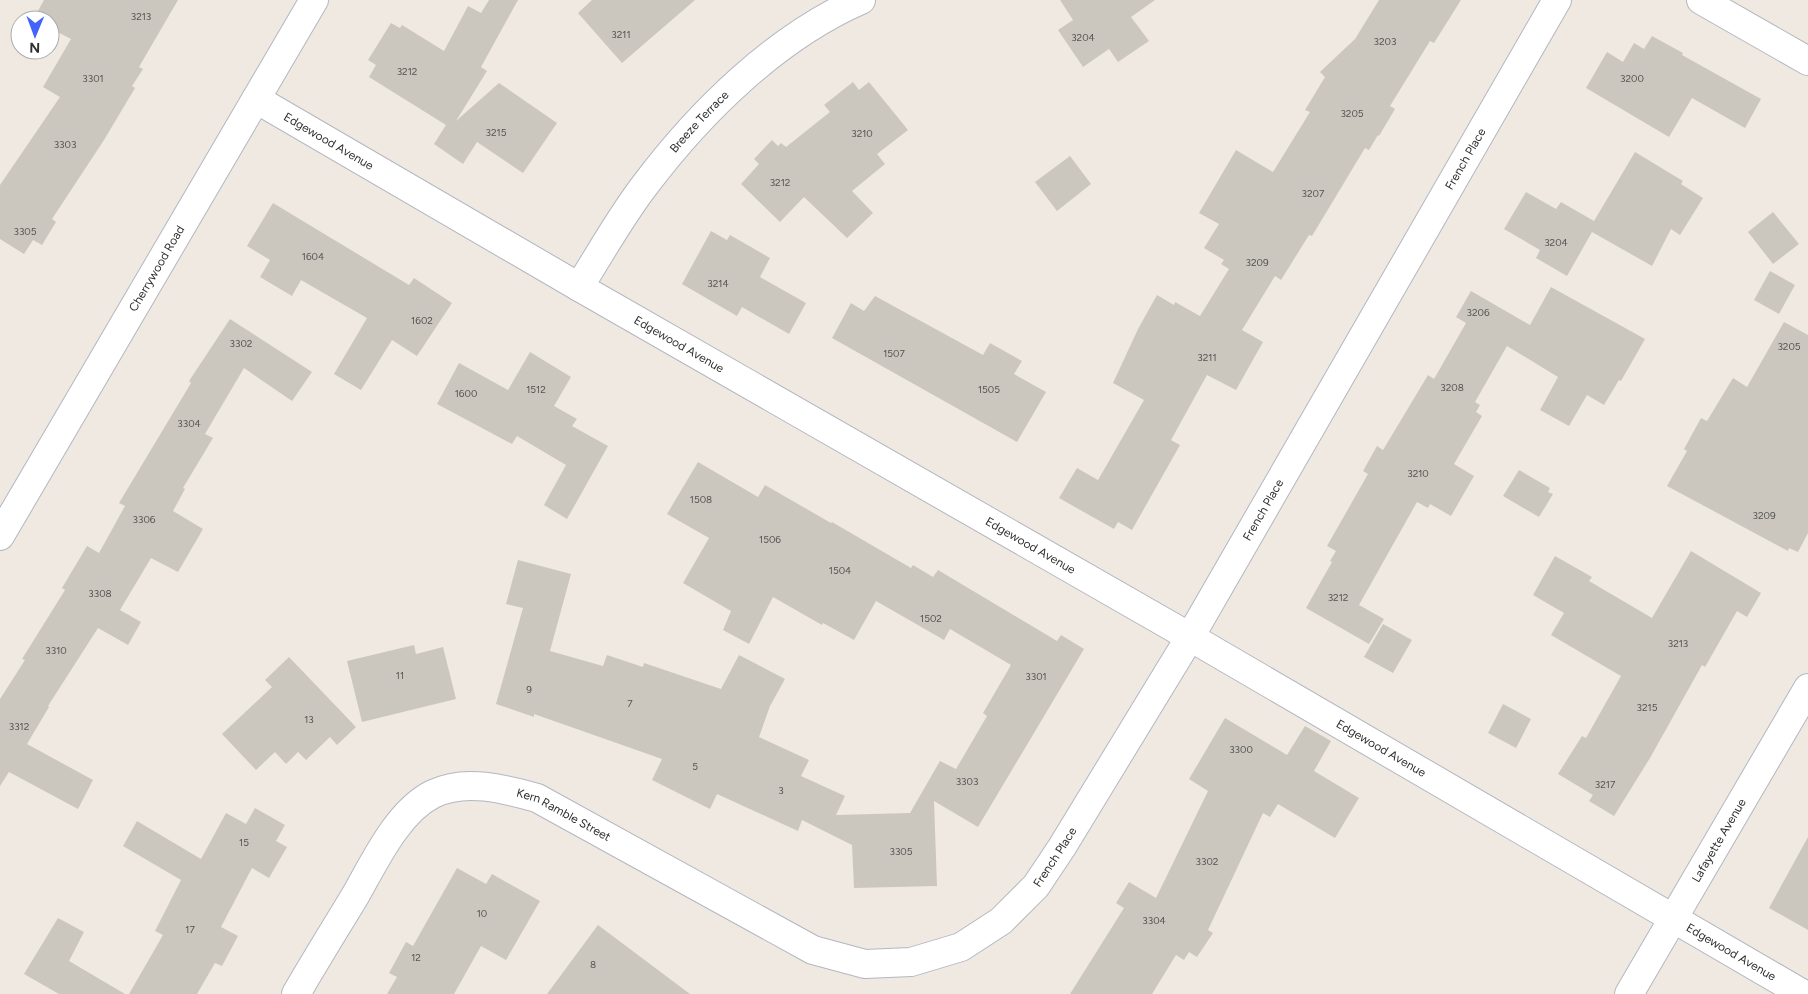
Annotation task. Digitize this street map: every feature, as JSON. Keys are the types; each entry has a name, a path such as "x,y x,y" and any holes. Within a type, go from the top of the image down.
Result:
{"street":[{"name":"Cherrywood Road","path":"0,536 314,0"},
{"name":"Breeze Terrace","path":"579,287 644,186 694,127 744,76 792,40 861,0"},
{"name":"French Place","path":"911,962 961,947 1001,921 1036,886 1062,847 1190,637 1557,0"},
{"path":"1701,0 1808,61"},
{"name":"Edgewood Avenue","path":"256,99 579,287 1190,637 1803,994"},
{"name":"Lafayette Avenue","path":"1629,994 1808,688"},
{"name":"Kern Ramble Street","path":"296,994 390,837 410,810 432,794 452,788 472,786 509,790 537,798 813,950 865,964 911,962"}],"building":[{"path":"44,0 178,0 139,67 143,69 132,86 135,88 104,140 52,219 56,222 42,245 33,240 24,254 0,239 0,185 60,97 43,87 71,39 60,33 60,10 38,10"},
{"path":"489,0 518,0 481,67 487,71 456,121 499,83 557,123 523,173 477,142 463,164 434,144 446,125 369,77 376,65 368,60 391,23 400,28 402,25 444,51 468,6 481,13"},
{"path":"592,0 695,0 622,63 578,13"},
{"path":"1060,0 1155,0 1131,17 1149,41 1118,62 1109,49 1083,67 1058,30 1073,20"},
{"path":"1379,0 1461,0 1434,43 1430,41 1390,106 1395,109 1379,136 1369,150 1365,148 1312,236 1309,235 1281,280 1275,276 1242,330 1263,342 1236,390 1207,375 1171,440 1180,445 1132,530 1118,522 1114,529 1059,498 1077,468 1098,480 1144,400 1113,383 1138,329 1157,295 1174,305 1175,302 1200,316 1229,269 1221,264 1224,260 1204,248 1219,224 1199,213 1236,150 1273,172 1310,112 1305,110 1325,77 1320,72 1355,39"},
{"path":"1652,36 1761,99 1745,128 1692,98 1669,137 1586,88 1607,52 1623,62 1634,43 1644,49"},
{"path":"853,82 859,90 869,82 908,130 877,154 885,164 852,191 873,213 847,238 804,197 780,222 741,184 759,164 754,159 772,140 778,146 781,143 786,147 830,112 824,105"},
{"path":"1635,152 1683,181 1681,184 1703,198 1680,235 1671,229 1652,266 1592,232 1567,276 1536,258 1540,250 1504,229 1526,192 1556,209 1561,202 1594,221"},
{"path":"1070,156 1091,184 1057,211 1035,182"},
{"path":"273,203 409,285 414,278 452,303 417,356 392,340 361,390 334,374 367,318 301,280 292,296 260,277 270,260 247,246"},
{"path":"1773,212 1799,244 1773,264 1748,232"},
{"path":"711,231 727,240 730,235 770,258 760,277 806,303 789,334 742,307 737,316 682,284"},
{"path":"1770,271 1795,285 1779,314 1754,300"},
{"path":"1551,287 1645,339 1621,381 1619,380 1604,405 1587,395 1569,426 1540,410 1558,377 1507,346 1475,402 1480,405 1476,412 1482,416 1454,464 1474,476 1451,516 1430,504 1428,508 1417,502 1359,605 1384,619 1369,644 1306,608 1332,562 1330,561 1336,551 1327,546 1368,474 1363,471 1377,446 1383,450 1428,375 1434,379 1466,323 1456,317 1471,291 1530,325"},
{"path":"875,296 983,355 990,343 1022,361 1014,374 1046,392 1017,442 832,338 851,303 864,311"},
{"path":"230,319 312,372 292,401 244,368 205,434 213,438 183,488 185,489 173,511 203,529 178,572 151,558 120,610 141,622 128,645 98,628 48,706 27,744 93,780 78,809 9,772 0,786 0,699 25,660 22,659 65,590 62,588 87,546 99,553 125,506 119,503 191,383 189,381"},
{"path":"1784,322 1808,335 1808,533 1798,552 1789,548 1788,551 1667,486 1687,451 1684,449 1701,418 1707,421 1733,378 1747,387"},
{"path":"530,352 571,377 554,406 577,419 572,426 608,446 567,519 544,505 566,465 517,436 512,444 437,404 459,363 508,390"},
{"path":"698,462 758,497 765,485 911,568 913,565 933,577 938,570 1057,641 1061,635 1084,649 978,827 934,801 937,886 854,888 852,845 802,820 798,831 717,794 710,809 652,780 662,759 534,714 534,717 496,704 523,608 506,604 518,560 571,574 550,651 603,666 607,655 643,667 644,663 721,689 739,655 785,679 770,706 759,737 809,760 801,776 845,796 836,815 910,813 940,761 956,769 987,716 983,713 1011,665 950,629 944,640 876,601 854,640 823,623 822,625 773,597 749,644 723,630 731,611 683,583 709,538 667,514"},
{"path":"1519,470 1550,488 1548,492 1553,494 1539,517 1503,496"},
{"path":"1691,551 1761,593 1747,617 1737,611 1705,667 1702,665 1650,758 1614,816 1589,801 1593,795 1558,774 1582,736 1586,738 1621,676 1551,635 1564,613 1533,595 1555,556 1592,577 1589,581 1652,618"},
{"path":"1383,624 1412,640 1393,673 1364,657"},
{"path":"414,645 416,654 443,647 456,699 362,722 347,661"},
{"path":"289,657 356,727 337,745 330,737 306,760 298,752 286,764 275,752 256,770 222,734 272,687 265,680"},
{"path":"1503,704 1531,719 1516,748 1488,733"},
{"path":"1225,718 1287,755 1305,726 1331,741 1314,771 1359,798 1335,838 1278,804 1270,817 1263,813 1208,930 1213,933 1197,957 1189,952 1184,960 1176,955 1152,994 1070,994 1124,908 1116,903 1129,882 1156,898 1208,791 1189,779"},
{"path":"255,808 285,825 276,841 287,847 269,878 252,868 221,927 238,936 222,966 215,963 197,994 129,994 163,935 155,931 181,880 123,846 137,821 201,859 226,813 246,824"},
{"path":"1808,837 1808,930 1769,908"},
{"path":"457,868 486,884 492,874 540,901 506,960 481,946 454,994 387,994 397,977 389,973 406,942 413,946"},
{"path":"58,918 84,932 69,961 125,994 59,994 24,974"},
{"path":"598,925 690,994 547,994"}]}
